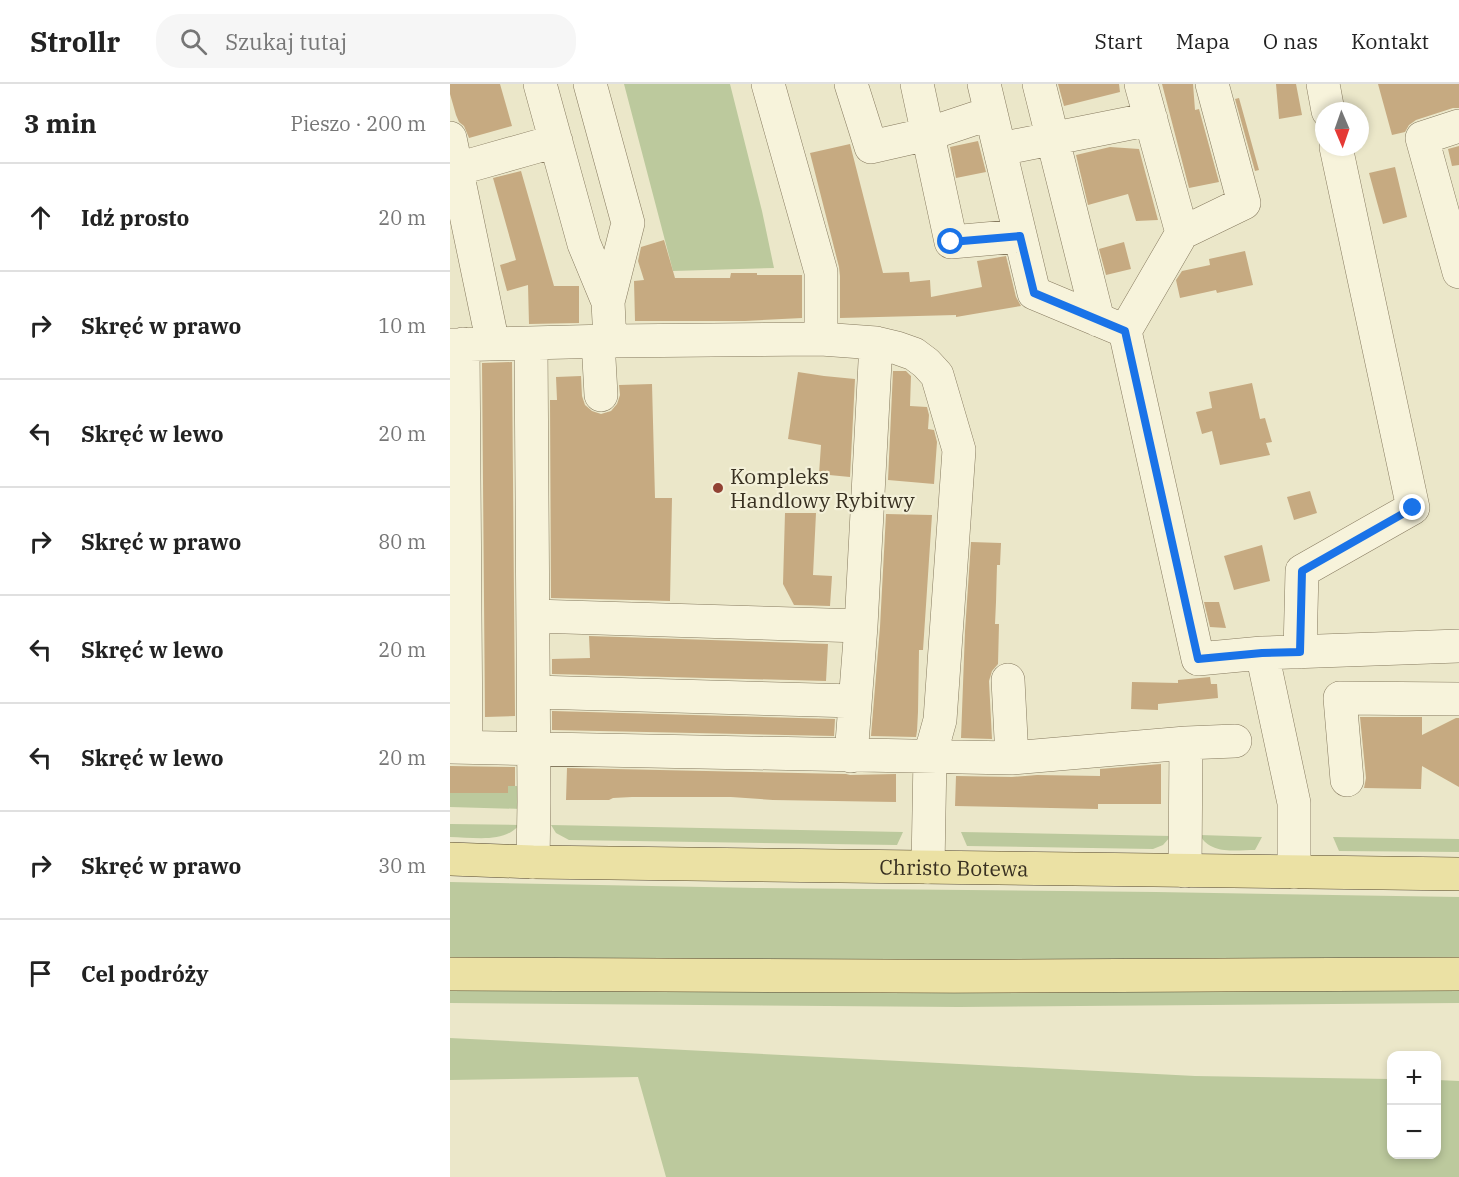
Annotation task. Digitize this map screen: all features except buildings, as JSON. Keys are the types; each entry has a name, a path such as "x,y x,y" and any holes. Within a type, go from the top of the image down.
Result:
{"main road":[{"name":"Christo Botewa","path":"450,859 1459,874"},
{"path":"450,974 976,977 1459,974"}],"lane":[{"path":"540,84 584,244 608,302"},
{"path":"590,84 628,223 608,302 602,395"},
{"path":"768,84 820,272 820,339"},
{"path":"851,84 871,147 928,134 988,98 1034,293 1111,326"},
{"path":"917,84 951,242 1020,236"},
{"path":"1039,84 1053,138 1111,326 1198,659 1262,653 1459,646"},
{"path":"1141,84 1182,233"},
{"path":"1111,326 1182,233 1244,203 1212,84"},
{"path":"1323,84 1326,102"},
{"path":"999,149 1151,119"},
{"path":"1459,126 1422,138 1459,272"},
{"path":"450,138 458,170 469,344 458,747 1012,758 1235,741"},
{"path":"458,170 556,141"},
{"path":"1300,652 1302,571 1413,508 1338,156"},
{"path":"469,344 820,339 876,343 897,348 914,354 937,375 959,450 940,720 930,756 928,867"},
{"path":"531,343 533,861"},
{"path":"851,756 861,626 876,343"},
{"path":"533,616 861,626"},
{"path":"1262,653 1294,803 1294,872"},
{"path":"1008,680 1012,758"},
{"path":"534,692 855,701"},
{"path":"1347,780 1340,698 1459,699"},
{"path":"1185,871 1186,743"}],"green space":[{"path":"624,84 730,84 774,268 673,271"},
{"path":"508,786 520,786 523,809 450,807 450,793 508,793"},
{"path":"450,824 519,825 505,835 478,838 450,837"},
{"path":"551,825 903,832 897,845 569,840 556,833"},
{"path":"961,832 1171,836 1163,845 1153,849 967,846"},
{"path":"1200,835 1262,837 1255,850 1232,851 1210,846"},
{"path":"1333,837 1459,839 1459,852 1339,851"},
{"path":"450,882 1459,897 1459,958 1157,962 450,959"},
{"path":"450,988 1459,989 1459,1003 959,1007 450,1003"},
{"path":"450,1038 1195,1076 1387,1079 1387,1159 1441,1159 1441,1080 1459,1081 1459,1177 666,1177 638,1077 450,1080"}],"place":[{"name":"Kompleks Handlowy Rybitwy","path":"718,488"}],"route":[{"path":"951,242 1020,236 1034,293 1125,331 1198,659 1300,652 1302,571 1413,508"}]}
